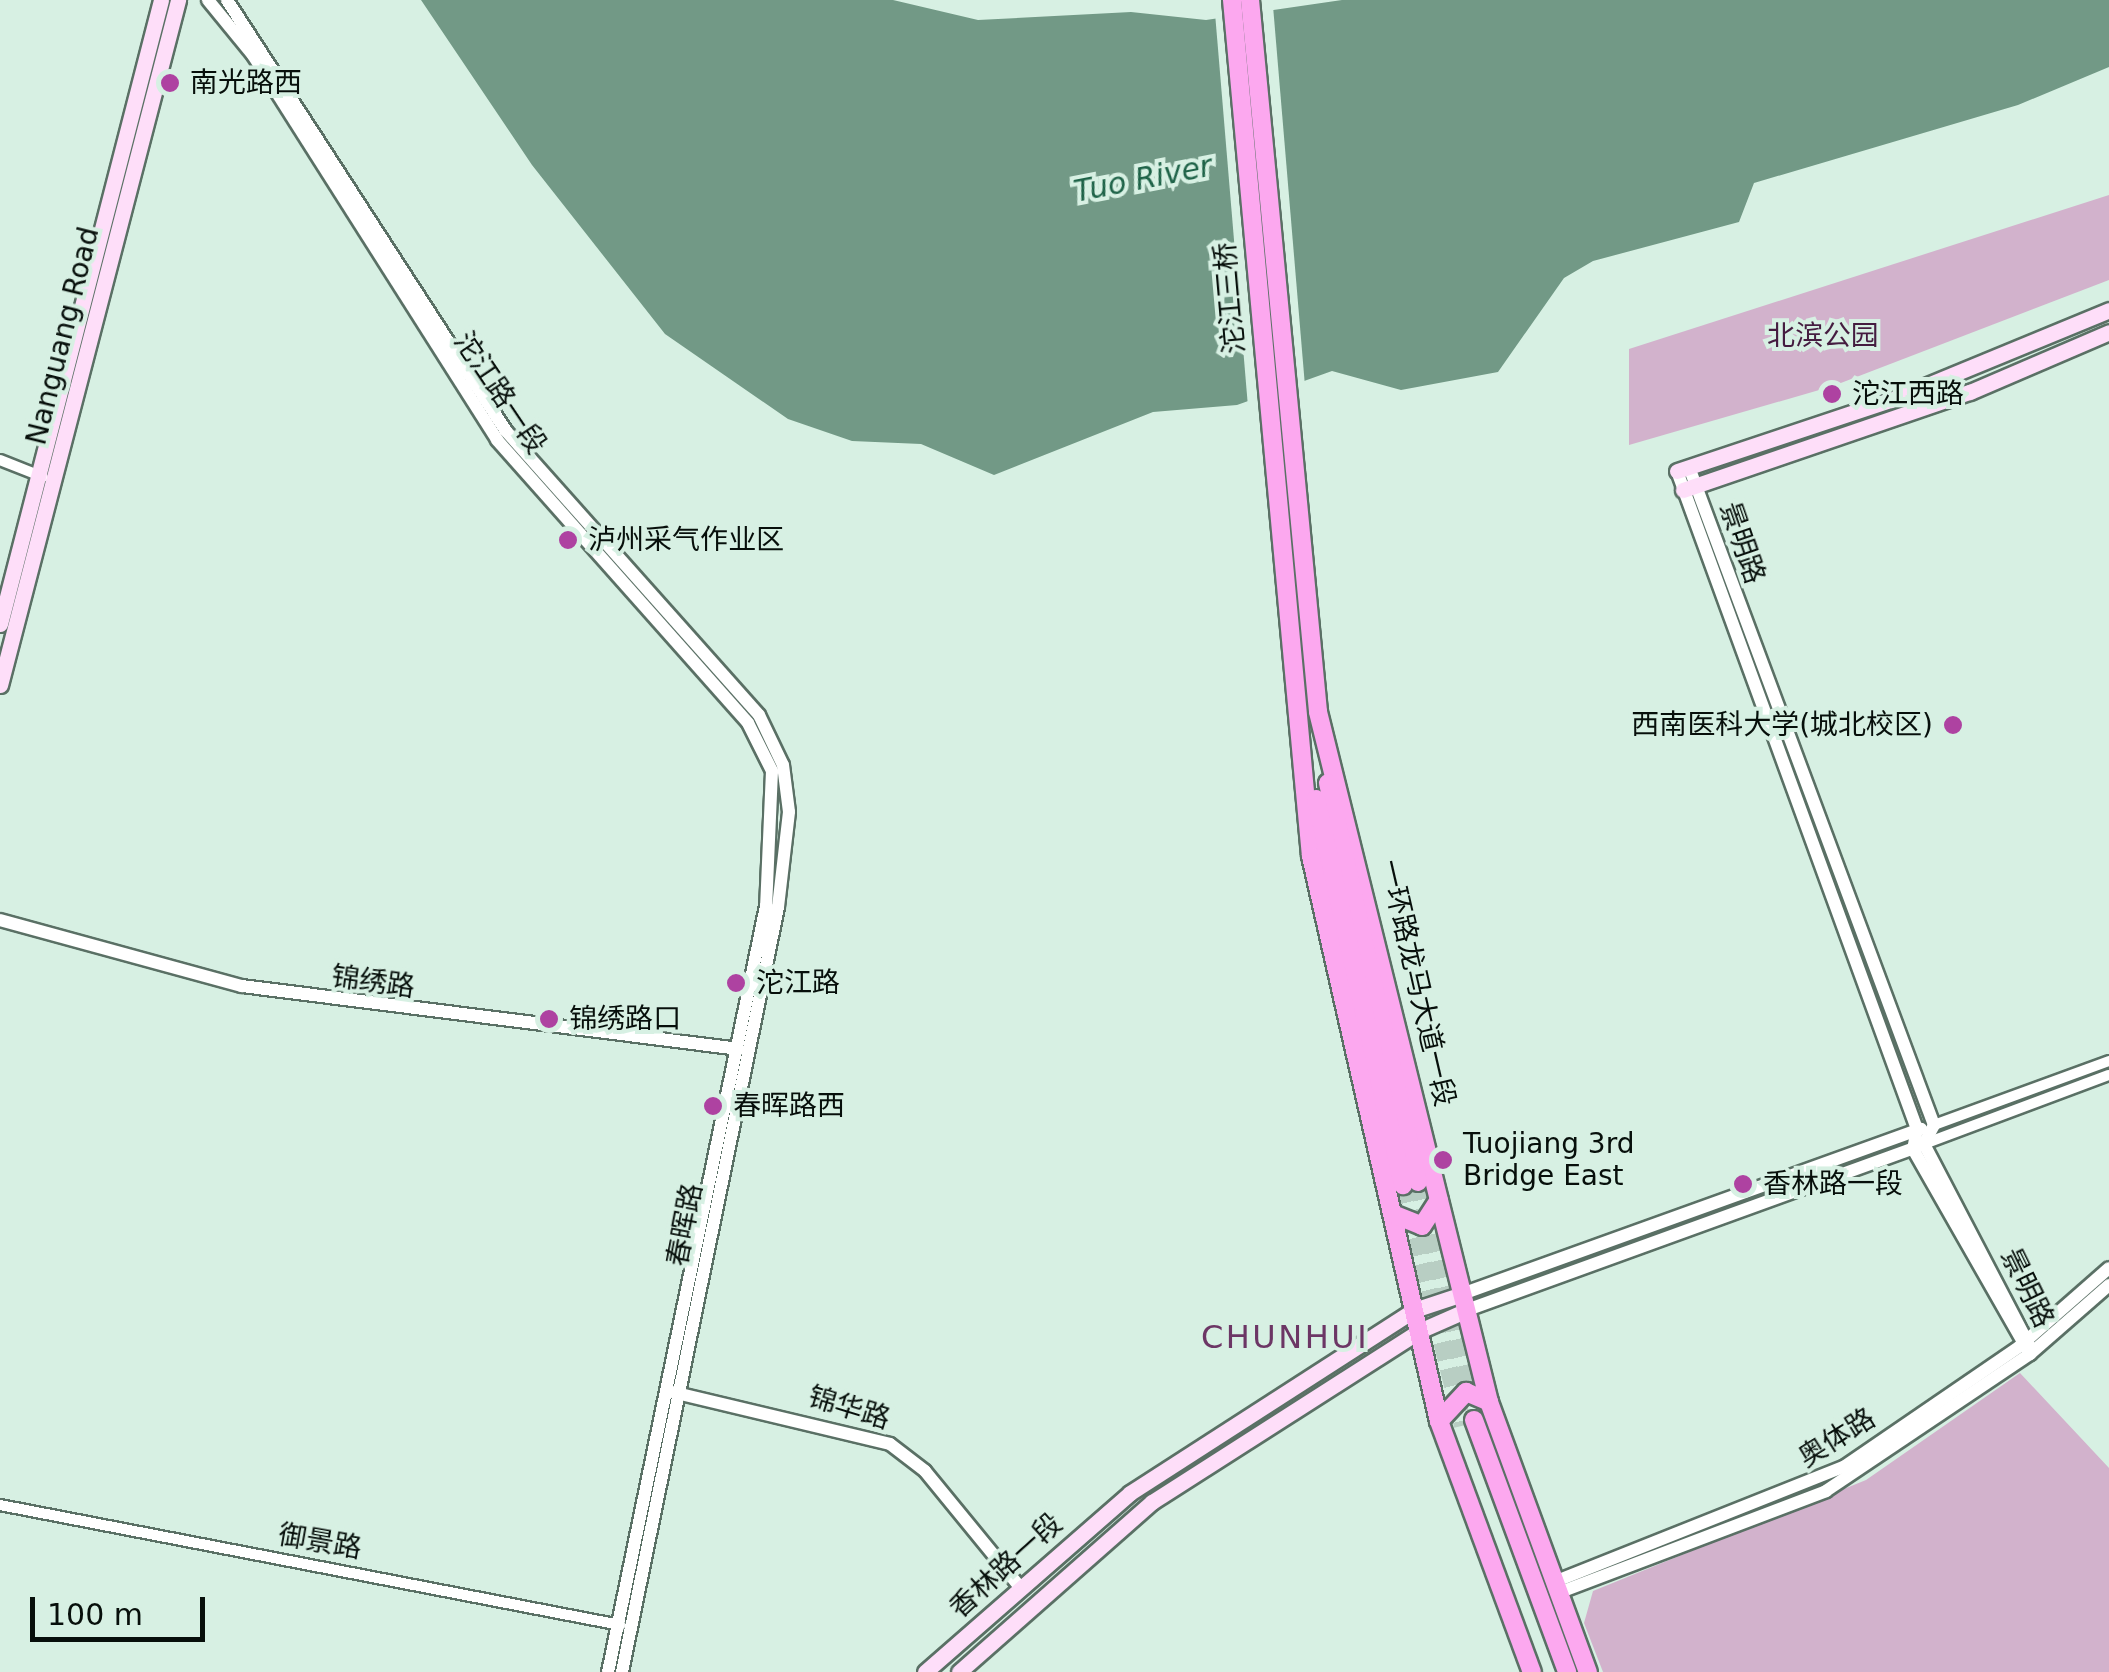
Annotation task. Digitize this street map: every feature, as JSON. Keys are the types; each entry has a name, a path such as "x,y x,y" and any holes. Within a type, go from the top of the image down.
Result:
{"highway":[{"name":"沱江三桥","path":"1232,0 1291,590"},
{"name":"沱江三桥","path":"1250,0 1291,590"},
{"path":"1291,590 1311,856 1438,1422 1532,1672"},
{"name":"一环路龙马大道一段","path":"1291,590 1489,1402 1588,1672"},
{"path":"1298,710 1410,1184 1318,712"},
{"path":"1392,1213 1422,1226 1439,1198"},
{"path":"1438,1422 1466,1392 1489,1402"},
{"path":"1554,1672 1469,1423 1567,1672"}],"main road":[{"name":"Nanguang Road","path":"0,685 160,0"},
{"name":"Nanguang Road","path":"0,624 46,478 178,0"},
{"path":"1683,469 1891,400 2109,310"},
{"path":"1689,488 1970,392 2109,332"},
{"name":"香林路一段","path":"926,1672 1130,1493 1414,1310 1465,1302"},
{"name":"香林路一段","path":"958,1672 1152,1502 1465,1302"}],"street":[{"name":"沱江路一段","path":"208,0 253,55 497,440 748,723 781,789"},
{"name":"沱江路一段","path":"227,0 506,431 759,714 781,789"},
{"path":"0,460 46,478"},
{"name":"景明路","path":"1683,469 1919,1146 2026,1346"},
{"name":"景明路","path":"1689,488 1934,1125"},
{"name":"春晖路","path":"608,1672 624,1626 741,1050 784,870 781,789"},
{"name":"锦绣路","path":"0,920 242,986 741,1050"},
{"path":"1919,1146 1934,1125 2109,1061"},
{"path":"1919,1146 2109,1075"},
{"name":"香林路一段","path":"1465,1302 1934,1125"},
{"name":"香林路一段","path":"1465,1302 1919,1146"},
{"name":"奥体路","path":"2026,1346 2109,1268"},
{"name":"奥体路","path":"1556,1587 1826,1491 2109,1285"},
{"name":"锦华路","path":"670,1394 890,1444 925,1470 1017,1589"},
{"name":"御景路","path":"0,1504 624,1626"},
{"name":"春晖路","path":"622,1672 624,1626"}],"green space":[{"name":"北滨公园","path":"2109,195 2109,280 1833,386 1629,445 1629,349"},
{"path":"2020,1373 2109,1468 2109,1672 1603,1672 1584,1623 1593,1591 1866,1480"}],"water":[{"name":"Tuo River","path":"421,0 893,0 978,20 1131,12 1206,20 1342,0 2109,0 2109,67 2018,105 1754,183 1739,222 1593,261 1564,278 1498,372 1401,390 1332,371 1237,405 1153,412 994,475 921,444 852,441 788,419 665,334 532,165"}],"pier":[{"path":"1273,6 1305,386 1248,407 1215,13"}],"tunnel":[{"path":"1418,1182 1471,1405"},
{"path":"1403,1185 1463,1426"}],"place":[{"name":"南光路西","path":"170,83"},
{"name":"沱江西路","path":"1832,394"},
{"name":"泸州采气作业区","path":"568,540"},
{"name":"西南医科大学(城北校区)","path":"1953,725"},
{"name":"沱江路","path":"736,983"},
{"name":"锦绣路口","path":"549,1019"},
{"name":"春晖路西","path":"713,1106"},
{"name":"Tuojiang 3rd Bridge East","path":"1443,1160"},
{"name":"香林路一段","path":"1743,1184"}],"district":[{"name":"CHUNHUI","path":"1285,1337"}]}
